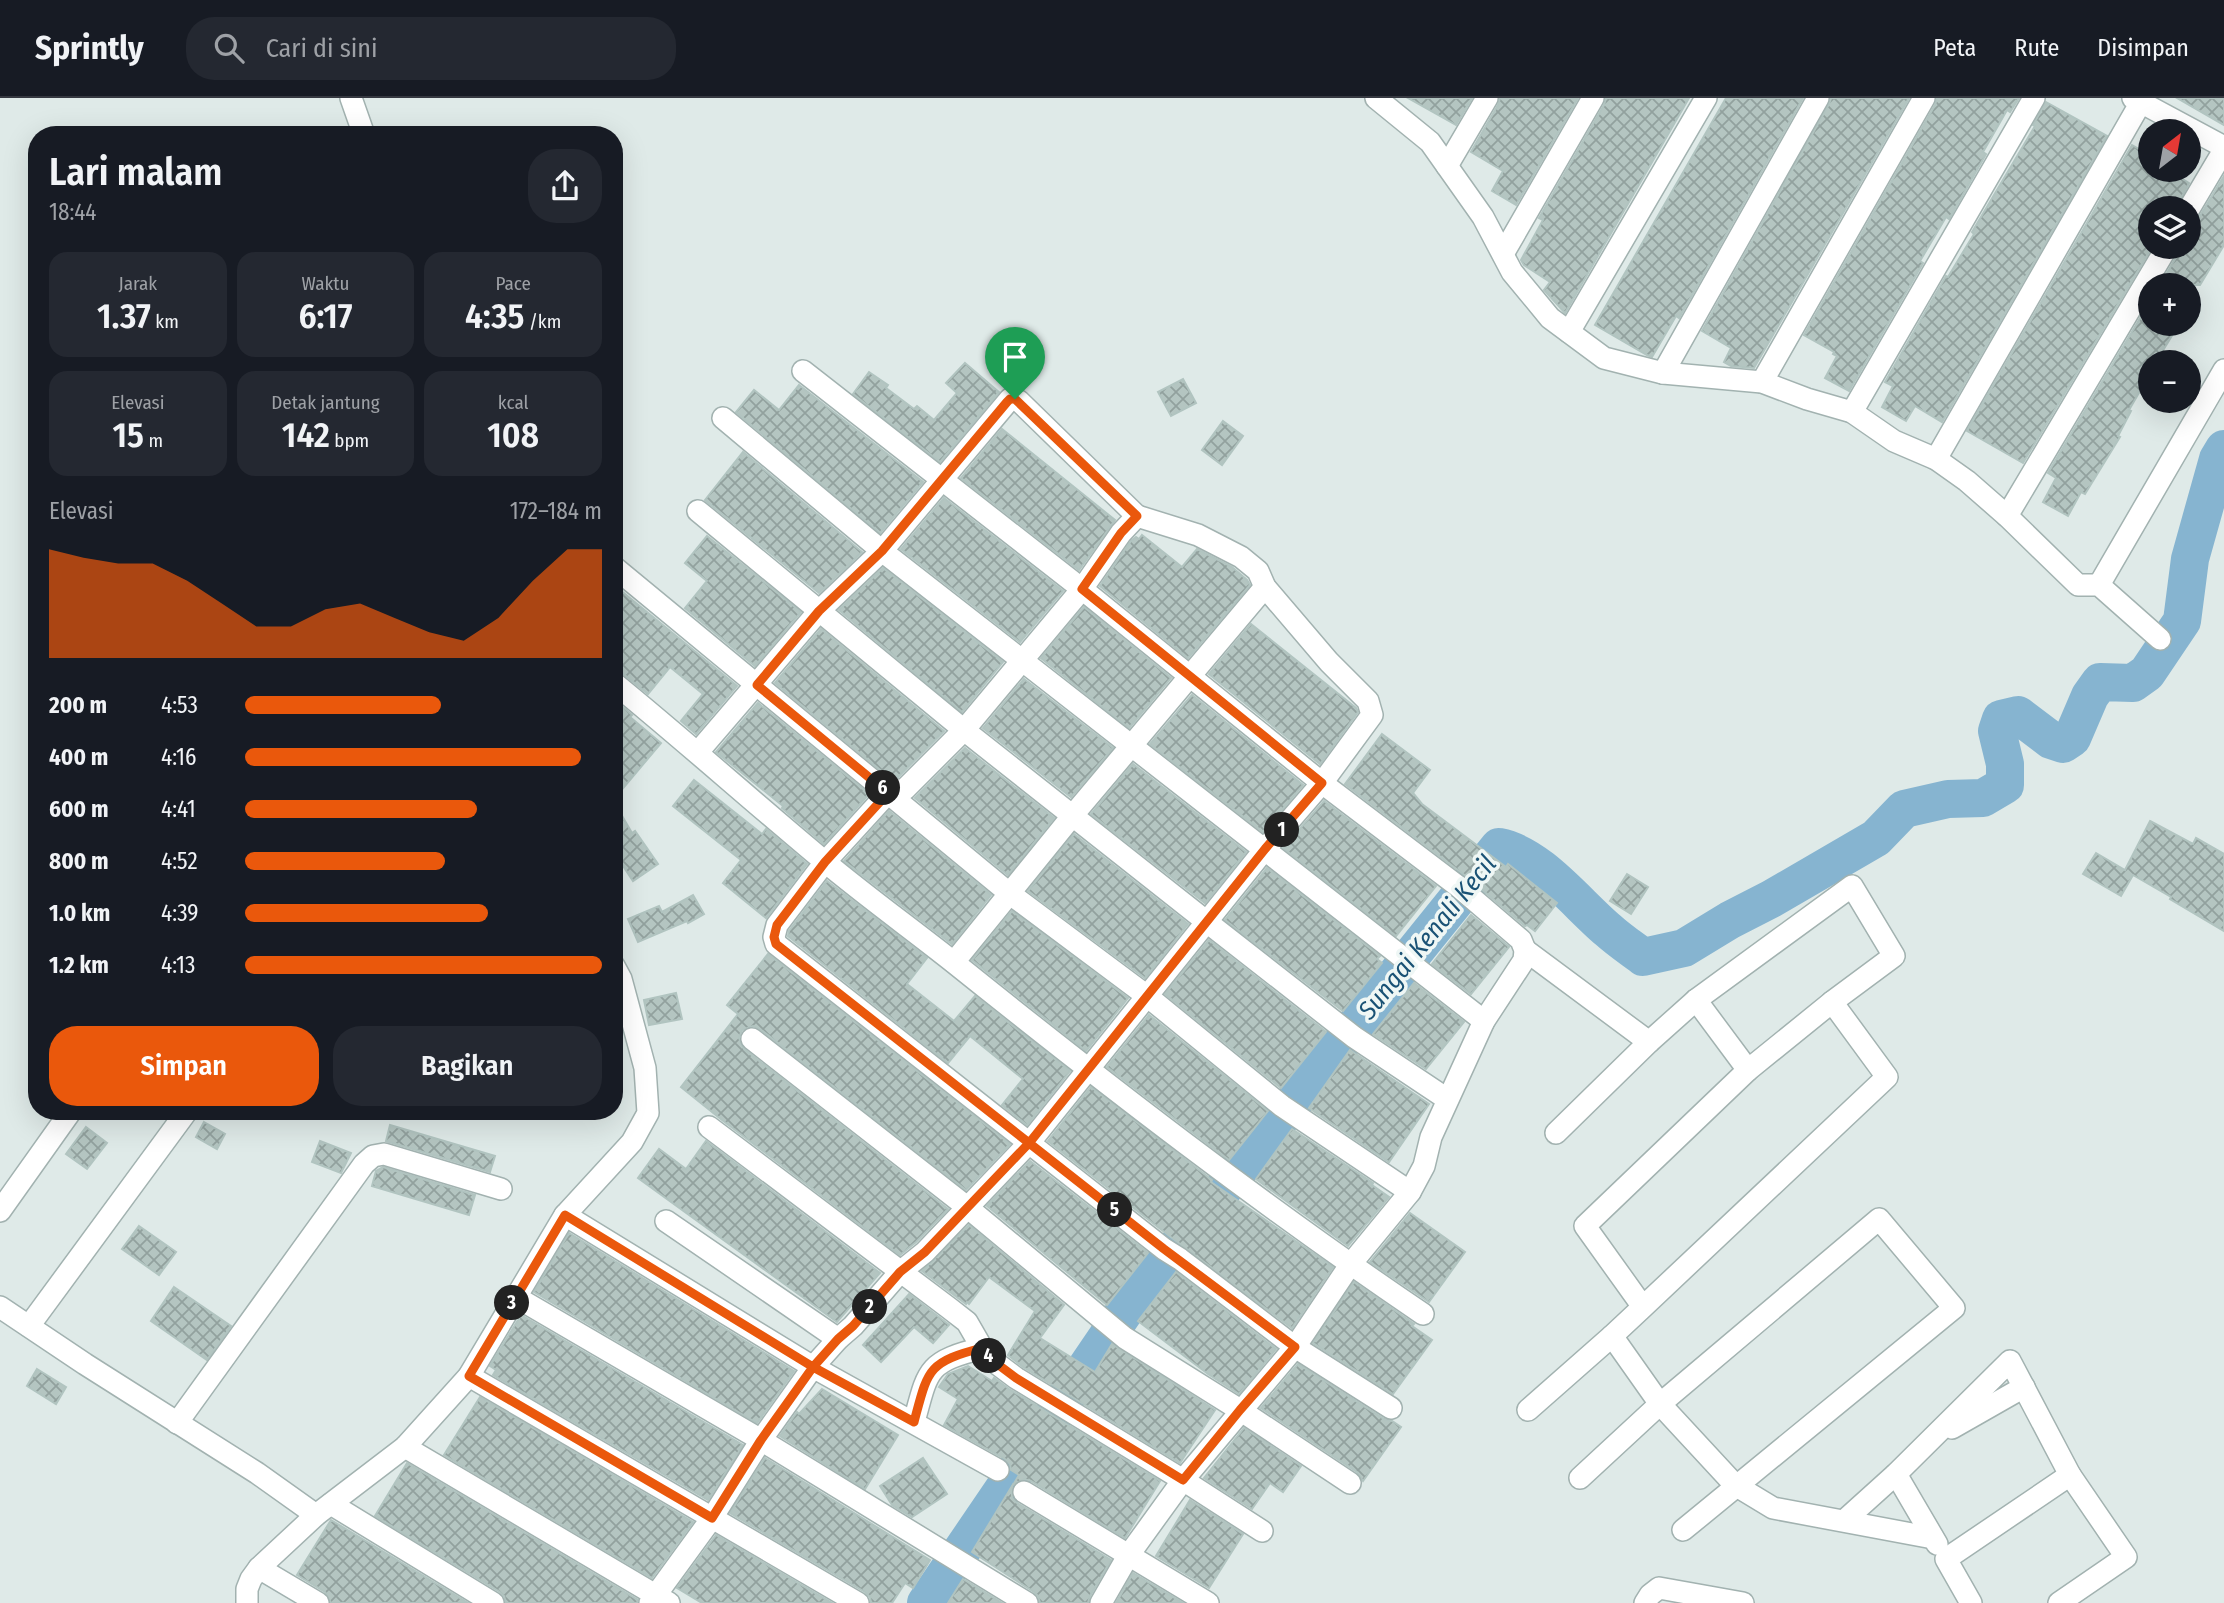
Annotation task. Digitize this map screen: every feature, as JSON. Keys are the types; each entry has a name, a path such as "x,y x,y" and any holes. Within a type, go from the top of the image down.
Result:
{"street":[{"path":"351,98 361,126"},
{"path":"1376,98 1430,142 1483,217 1512,271 1550,318 1604,358 1663,373 1762,382 1807,400 1852,412 1894,441 1936,459 1967,481 2078,585 2099,586 2160,639"},
{"path":"1447,166 1487,98"},
{"path":"1503,254 1593,98"},
{"path":"1569,332 1706,98"},
{"path":"1663,373 1818,98"},
{"path":"1762,382 1924,98"},
{"path":"1852,412 2034,98"},
{"path":"1936,459 2137,100 2224,149 2197,196"},
{"path":"2007,516 2160,259"},
{"path":"2099,586 2224,370"},
{"path":"803,371 1082,589 1322,783 1462,890 1521,940 1525,950 1524,960 1484,1021 1447,1099 1431,1137 1424,1166 1410,1192 1350,1265 1295,1347 1183,1480 1128,1556 1101,1603"},
{"path":"405,1447 658,1600 761,1440 813,1367 900,1272 925,1252 1030,1142 1265,849 1322,783 1372,715 1368,701 1329,662 1265,587 1258,571 1226,548 1137,516 1013,398 882,551 819,611 698,752"},
{"path":"723,418 882,551 1396,952 1415,964 1484,1021"},
{"path":"698,511 964,730 1207,922 1347,1031 1447,1099"},
{"path":"1137,516 1121,533 1082,589 964,730 905,789 888,793 825,862 777,925 774,937 776,944 1172,1254 1295,1347 1391,1408"},
{"path":"623,574 1009,893 1147,996 1287,1109 1410,1192"},
{"path":"954,962 1073,815 1265,587"},
{"path":"623,690 825,862 1087,1070 1350,1265 1423,1314"},
{"path":"1556,1133 1696,1000 1852,886 1894,956 1748,1070 1586,1226 1643,1307"},
{"path":"1525,950 1649,1042"},
{"path":"247,1603 247,1588 259,1568 323,1510 405,1447 469,1376 565,1215 632,1142 648,1113 645,1068 623,986"},
{"path":"1696,1000 1748,1070"},
{"path":"1528,1410 1612,1336 1887,1077 1832,1002"},
{"path":"752,1039 967,1207 1125,1338 1350,1483"},
{"path":"0,1211 65,1120"},
{"path":"29,1326 180,1120"},
{"path":"709,1128 967,1322 982,1348 1016,1378 1262,1531"},
{"path":"177,1423 355,1175 373,1156 384,1154 501,1189"},
{"path":"565,1215 813,1367 998,1470"},
{"path":"1580,1478 1660,1404 1880,1219 1954,1308 1682,1530"},
{"path":"666,1221 838,1339"},
{"path":"516,1297 761,1440 1027,1603"},
{"path":"0,1307 257,1473 493,1603"},
{"path":"1612,1336 1660,1404 1735,1485 1773,1508 1933,1538"},
{"path":"914,1422 922,1391 933,1368 954,1355 982,1348"},
{"path":"1845,1520 1896,1474 2010,1361 2070,1475 2126,1558 2059,1603"},
{"path":"469,1376 858,1603"},
{"path":"1928,1442 2024,1387"},
{"path":"1896,1474 1971,1603"},
{"path":"1946,1559 2070,1475"},
{"path":"1024,1492 1208,1603"},
{"path":"259,1568 318,1603"},
{"path":"1645,1603 1659,1588 1743,1603"}],"building":[{"path":"1408,98 1472,98 1456,125"},
{"path":"1500,98 1578,98 1516,205 1492,191 1503,171 1471,152"},
{"path":"1606,98 1689,98 1565,313 1544,290 1550,282 1524,265 1521,260 1543,220 1539,218"},
{"path":"1726,98 1803,98 1679,318 1676,316 1652,357 1595,325"},
{"path":"1831,98 1909,98 1754,368 1731,366 1724,362 1731,348 1702,331"},
{"path":"1937,98 2019,98 2010,112 2007,110 1983,152 1986,154 1949,219 1946,217 1920,261 1923,263 1849,391 1825,378 1837,356 1834,352 1804,335"},
{"path":"2177,98 2224,98 2224,125"},
{"path":"2046,102 2107,136 1942,422 1915,406 1906,421 1882,407 1893,386 1885,382 1946,276 1948,277 1974,234 1972,232 2035,126 2033,125"},
{"path":"2132,145 2138,148 2138,182 2189,183 2182,196 2138,196 2138,259 2145,259 2023,463 1967,431"},
{"path":"2224,176 2224,245 2201,283 2201,273 2167,273 2175,259 2201,259 2201,214"},
{"path":"2138,322 2138,336 2172,336 2163,350 2138,350 2138,394 2118,436 2120,437 2085,494 2081,492 2068,516 2043,502 2056,478 2048,473"},
{"path":"965,363 999,392 940,462 853,394 869,372 914,409 917,406 934,420 957,393 946,383"},
{"path":"1183,379 1196,403 1171,416 1158,392"},
{"path":"799,385 923,482 880,533 736,412 754,390 779,410"},
{"path":"1223,421 1243,436 1222,465 1202,450"},
{"path":"1002,429 1115,520 1079,570 961,478"},
{"path":"743,452 862,552 819,593 705,500"},
{"path":"944,498 1063,591 1020,642 901,549"},
{"path":"1142,535 1182,567 1197,549 1232,567 1250,585 1188,658 1100,586 1131,541"},
{"path":"707,536 801,612 755,666 685,608 707,581 685,563"},
{"path":"883,568 1003,662 962,712 839,610"},
{"path":"623,592 737,686 696,734 681,721 703,694 670,667 648,694 623,674"},
{"path":"1084,607 1171,678 1129,728 1041,658"},
{"path":"1251,624 1358,712 1320,764 1209,674"},
{"path":"821,629 944,731 898,777 891,779 775,683"},
{"path":"1024,679 1113,748 1071,797 983,728"},
{"path":"1192,695 1303,785 1263,832 1150,744"},
{"path":"758,703 869,794 824,844 782,808 783,806 716,752"},
{"path":"623,707 632,715 630,717 661,743 623,788"},
{"path":"1382,734 1430,770 1413,793 1422,804 1506,867 1508,864 1557,903 1535,931 1525,926 1467,877 1345,784"},
{"path":"965,748 1054,818 1008,875 915,798"},
{"path":"1133,764 1246,852 1205,903 1091,814"},
{"path":"694,780 762,834 766,829 807,864 766,918 723,883 741,860 673,806"},
{"path":"1324,801 1436,886 1396,936 1283,848"},
{"path":"889,811 991,895 952,944 844,861"},
{"path":"623,818 632,833 635,831 658,864 633,881 623,866"},
{"path":"2150,821 2193,844 2196,838 2224,854 2224,931 2133,875 2121,896 2083,874 2096,853 2125,870"},
{"path":"1074,834 1188,924 1145,978 1028,891"},
{"path":"1267,868 1380,956 1377,959 1382,963 1343,1011 1225,920"},
{"path":"1627,874 1648,887 1631,914 1610,901"},
{"path":"827,881 927,958 907,984 954,1021 975,996 1070,1071 1027,1125 1002,1105 1023,1079 970,1036 948,1063 788,936"},
{"path":"693,895 704,914 638,942 628,919 659,906 662,912"},
{"path":"1012,911 1128,998 1086,1051 972,960"},
{"path":"1471,915 1509,947 1471,994 1432,964"},
{"path":"1209,940 1326,1032 1281,1088 1165,994"},
{"path":"768,954 1010,1144 966,1190 760,1029 753,1026 742,1030 739,1038 744,1049 948,1209 900,1255 681,1087 738,1014 727,1005"},
{"path":"1414,983 1464,1022 1426,1069 1373,1034"},
{"path":"676,993 682,1019 649,1025 644,1000"},
{"path":"1149,1015 1268,1111 1229,1160 1107,1067"},
{"path":"1350,1050 1429,1104 1389,1162 1309,1108"},
{"path":"1091,1087 1212,1180 1211,1182 1333,1267 1292,1328 1048,1141"},
{"path":"204,1122 225,1134 217,1149 196,1137"},
{"path":"390,1125 495,1156 490,1172 386,1141"},
{"path":"86,1127 107,1143 87,1169 66,1154"},
{"path":"1292,1129 1373,1183 1372,1185 1389,1197 1348,1246 1256,1179"},
{"path":"320,1141 351,1153 341,1173 312,1162"},
{"path":"706,1141 880,1273 837,1322 638,1178 659,1149 686,1169"},
{"path":"1030,1161 1148,1253 1107,1305 987,1206"},
{"path":"383,1167 475,1195 469,1215 372,1186 376,1171"},
{"path":"1410,1213 1465,1252 1429,1302 1370,1262"},
{"path":"969,1225 1064,1305 1040,1338 1095,1372 1112,1344 1215,1410 1180,1463 1023,1367 1008,1355 1035,1311 989,1277 969,1304 966,1304 922,1271"},
{"path":"139,1226 176,1252 159,1275 122,1249"},
{"path":"569,1233 794,1371 757,1423 534,1292"},
{"path":"1176,1272 1276,1349 1239,1394 1138,1321"},
{"path":"1354,1282 1432,1340 1393,1394 1313,1343"},
{"path":"174,1287 231,1326 207,1360 151,1321"},
{"path":"909,1294 949,1325 933,1343 914,1327 881,1362 863,1345"},
{"path":"521,1315 743,1445 708,1500 493,1375 496,1370 490,1366"},
{"path":"1298,1364 1401,1427 1363,1481 1357,1472 1261,1408"},
{"path":"968,1366 992,1381 994,1378 1160,1481 1125,1538 1031,1481 1024,1479 1013,1485 1019,1475 1011,1470 1005,1459 944,1425 958,1399 939,1387 948,1374"},
{"path":"37,1369 66,1387 56,1404 27,1386"},
{"path":"822,1389 898,1435 865,1489 780,1436 797,1412 799,1414"},
{"path":"480,1397 693,1522 652,1578 444,1455"},
{"path":"1244,1428 1301,1466 1283,1492 1270,1483 1252,1509 1204,1478"},
{"path":"765,1458 930,1560 913,1588 905,1583 892,1603 871,1603 865,1592 730,1513"},
{"path":"923,1458 947,1494 912,1517 892,1505 880,1486"},
{"path":"407,1463 638,1600 637,1603 506,1603 500,1592 375,1516"},
{"path":"1012,1486 1012,1498 1017,1503 1111,1560 1088,1603 1040,1603 1034,1592 972,1552"},
{"path":"1190,1500 1243,1534 1209,1588 1156,1556"},
{"path":"331,1520 468,1603 331,1603 325,1592 297,1575"},
{"path":"716,1535 832,1603 702,1603 677,1588"},
{"path":"1133,1573 1183,1603 1116,1603"},
{"path":"963,1579 1002,1603 948,1603"}],"waterway":[{"name":"Sungai Kenali Kecil","path":"926,1603 1124,1312 1499,847 1514,852 1543,870 1612,934 1643,957 1684,948 1771,899 1876,838 1904,809 1948,799 1983,798 2005,785 2005,764 1997,731 2001,719 2018,715 2051,740 2063,744 2072,738 2090,696 2100,682 2133,683 2147,673 2182,621 2190,559 2218,459 2224,449"}],"route":[{"path":"1015,399 1007,402 882,551 819,611 757,685 888,793 825,862 777,925 774,931 776,944 1030,1142 1164,1249 1181,1259 1295,1347 1183,1480 1016,1378 982,1348 954,1355 933,1368 922,1391 914,1422 813,1367 565,1215 469,1376 712,1518 761,1440 813,1367 900,1272 925,1252 1030,1142 1265,849 1322,783 1082,589 1121,533 1137,516 1015,399"}]}
